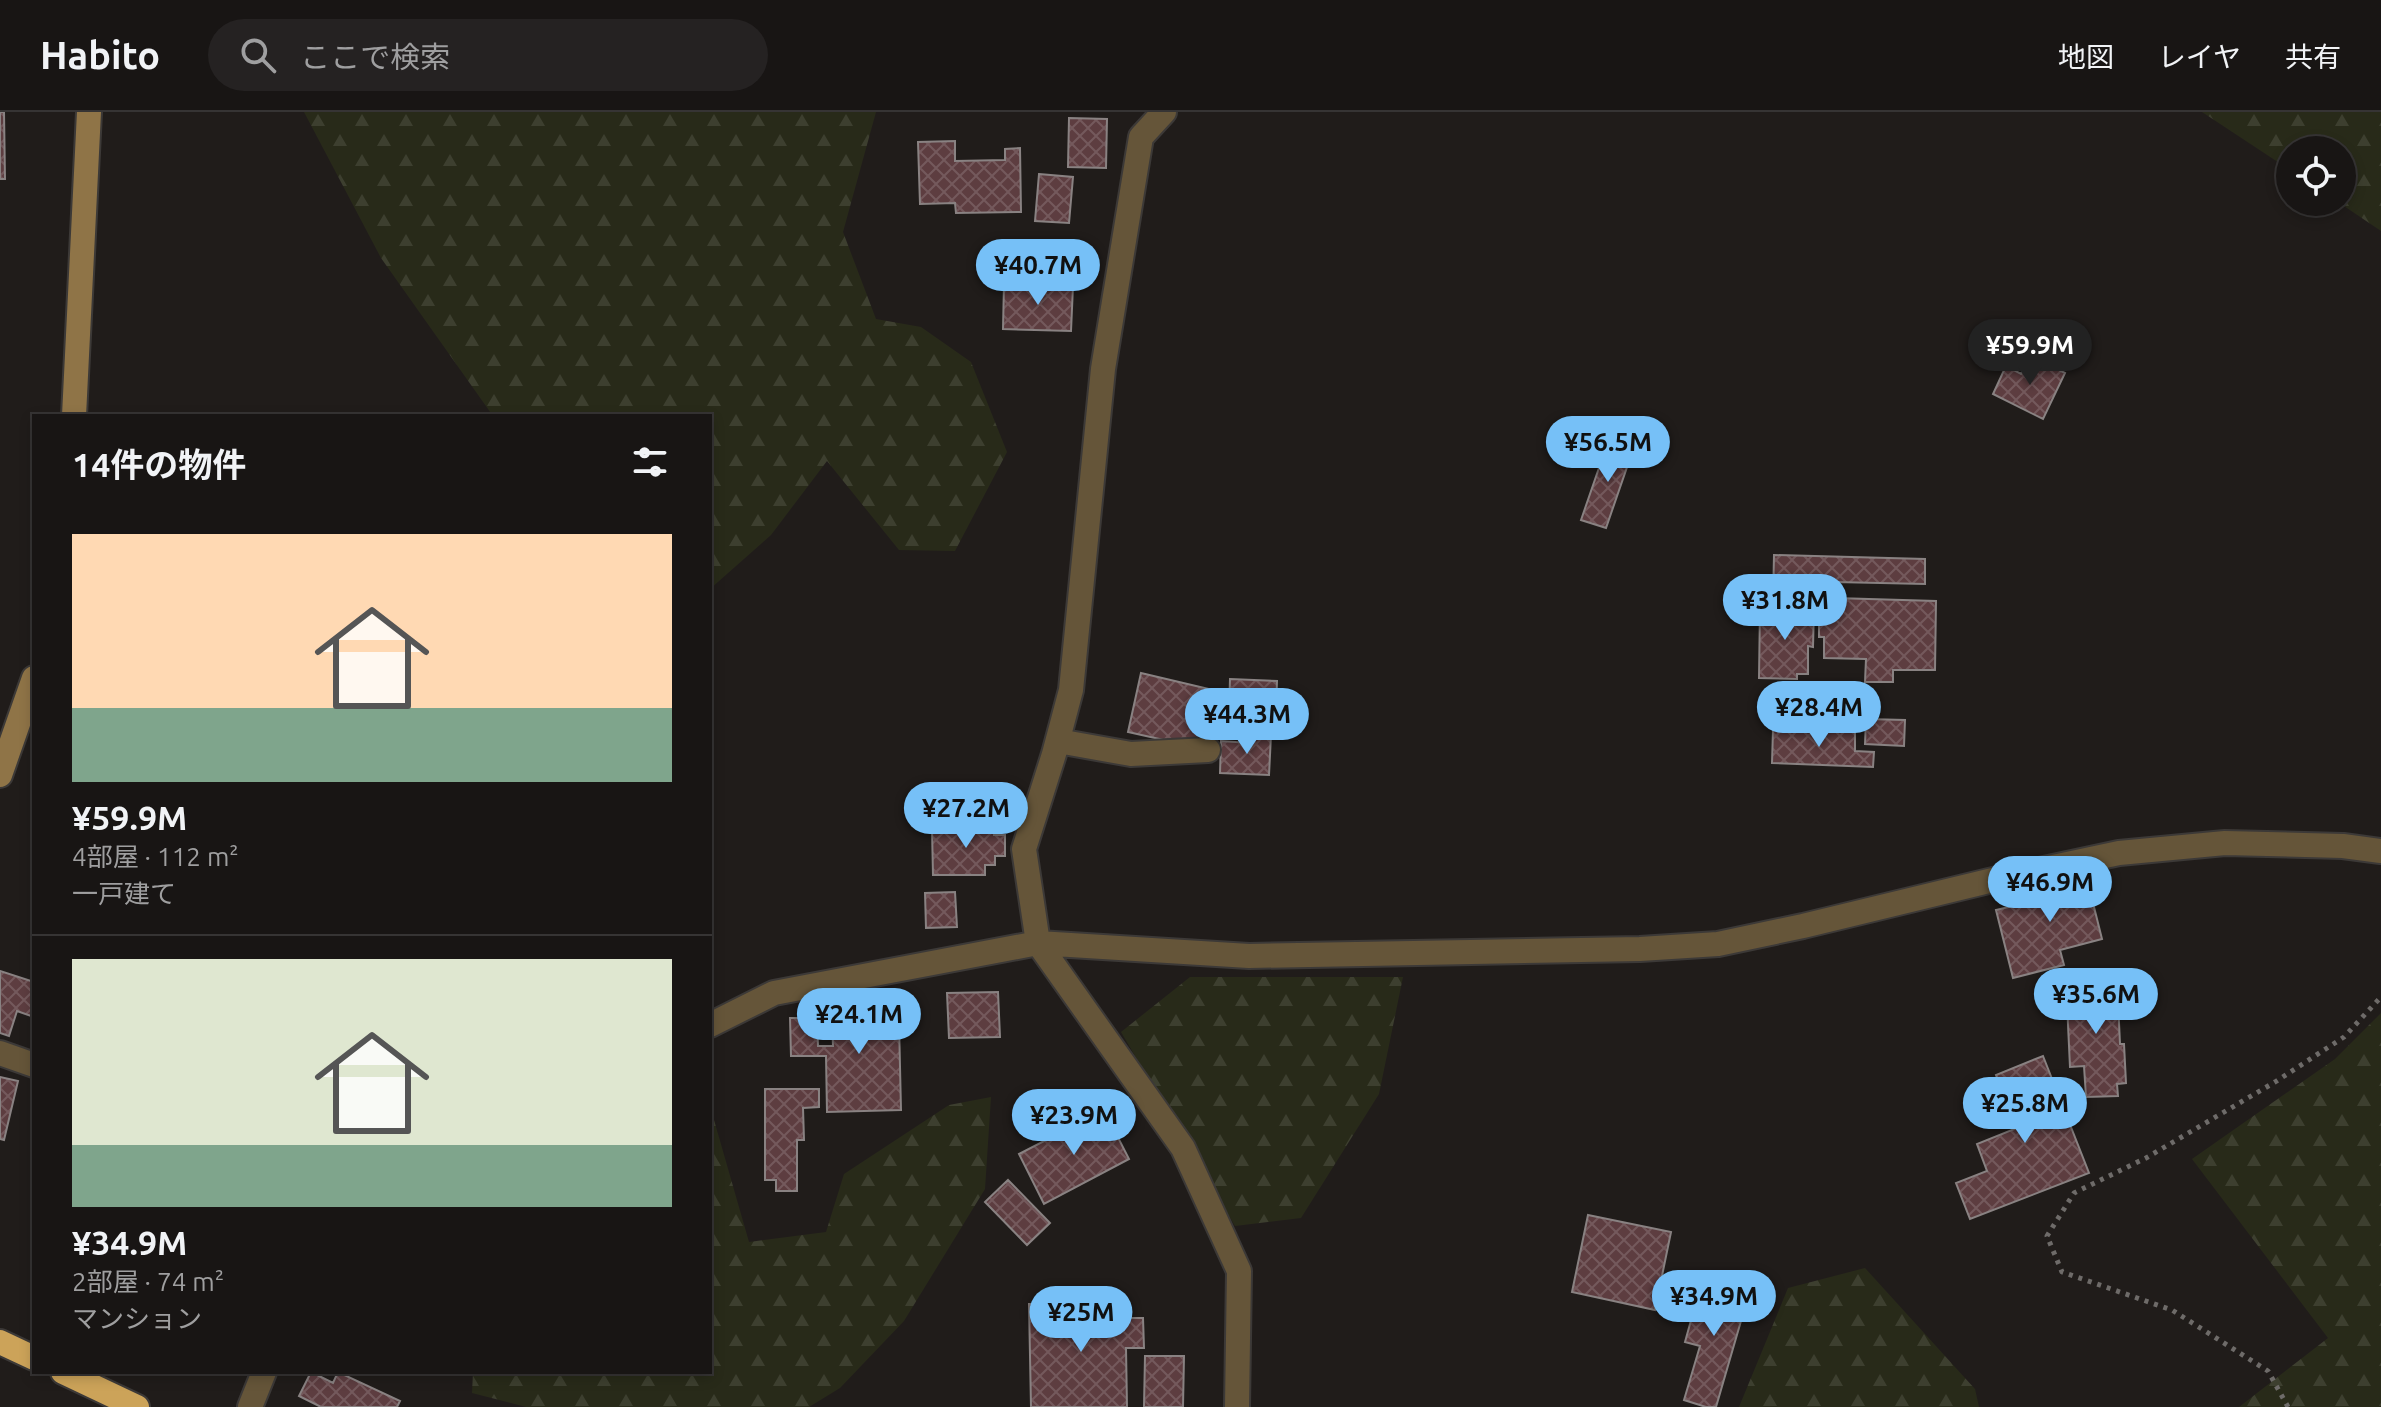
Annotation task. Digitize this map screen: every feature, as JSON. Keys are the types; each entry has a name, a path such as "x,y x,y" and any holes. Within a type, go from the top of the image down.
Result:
{"highway":[{"path":"0,1342 32,1357"},
{"path":"67,1374 137,1407"}],"street":[{"path":"74,414 89,112"},
{"path":"1164,112 1141,137 1138,152 1103,369 1071,690 1024,849 1038,943 1183,1148 1239,1271 1237,1407"},
{"path":"0,775 32,684"},
{"path":"1058,741 1131,754 1208,750"},
{"path":"712,1024 774,993 1038,943 1249,956 1656,948 1718,944 2119,853 2225,843 2343,846 2381,851"},
{"path":"0,1053 32,1064"},
{"path":"250,1407 263,1374"}],"path":[{"path":"2288,1407 2268,1371 2172,1310 2062,1272 2047,1236 2074,1193 2146,1158 2286,1075 2344,1037 2381,997"}],"green space":[{"path":"304,112 876,112 843,232 876,319 921,327 971,362 1007,452 955,551 899,550 827,461 771,535 712,587 712,414 492,414 381,258"},
{"path":"2202,112 2381,112 2381,231 2356,214 2356,136 2276,136 2276,161"},
{"path":"1190,977 1403,977 1379,1094 1301,1218 1235,1226 1121,1032"},
{"path":"2381,1013 2381,1407 2239,1407 2328,1338 2192,1159 2335,1059"},
{"path":"991,1097 985,1189 904,1321 840,1388 809,1407 526,1407 472,1393 473,1374 712,1374 712,1113 749,1242 826,1232 844,1174 949,1105"},
{"path":"1865,1268 1975,1389 1979,1407 1739,1407 1788,1288"}],"building":[{"path":"0,112 4,112 5,179 0,179"},
{"path":"1069,118 1107,119 1106,168 1068,167"},
{"path":"955,141 955,161 1005,160 1005,149 1020,148 1021,212 956,213 955,203 920,204 918,142"},
{"path":"1039,174 1073,177 1069,223 1035,221"},
{"path":"1004,284 1073,286 1071,331 1003,329"},
{"path":"2030,356 2065,373 2043,419 1993,394 2006,366 2021,374"},
{"path":"1609,439 1634,447 1606,528 1581,520"},
{"path":"1774,555 1925,559 1925,584 1835,582 1835,598 1936,601 1935,670 1893,670 1893,682 1865,682 1866,659 1824,658 1824,637 1819,637 1819,602 1773,601"},
{"path":"1760,608 1814,609 1813,647 1808,646 1808,674 1797,674 1797,679 1759,678"},
{"path":"1141,673 1213,690 1200,748 1128,732"},
{"path":"1230,679 1277,681 1276,713 1229,711"},
{"path":"1866,719 1905,720 1904,746 1865,744"},
{"path":"1773,730 1855,732 1855,751 1874,752 1873,767 1772,763"},
{"path":"1250,734 1271,735 1269,775 1220,773 1221,741 1250,743"},
{"path":"994,827 994,835 1005,835 1005,856 995,856 995,865 985,865 985,875 933,875 932,829"},
{"path":"2084,867 2102,939 2060,950 2064,965 2013,978 1996,910 2051,897 2045,876"},
{"path":"955,892 957,927 926,928 925,893"},
{"path":"0,971 32,981 32,1016 17,1011 9,1036 0,1033"},
{"path":"2117,980 2120,1044 2124,1044 2126,1083 2117,1084 2118,1096 2086,1097 2084,1066 2070,1067 2066,982"},
{"path":"998,992 1000,1037 949,1038 947,993"},
{"path":"908,1000 908,1023 899,1023 901,1110 827,1112 826,1056 791,1056 790,1018 817,1018 818,1046 833,1046 832,1019 856,1019 855,1002"},
{"path":"2043,1056 2089,1173 1970,1219 1956,1183 1987,1171 1977,1144 2017,1128 1996,1075"},
{"path":"0,1077 18,1081 4,1140 0,1139"},
{"path":"765,1089 819,1089 819,1107 803,1108 804,1140 797,1140 797,1191 776,1191 776,1180 765,1180"},
{"path":"1104,1110 1129,1159 1044,1204 1019,1154"},
{"path":"1008,1180 1050,1223 1027,1245 985,1202"},
{"path":"1588,1215 1671,1232 1655,1310 1572,1292"},
{"path":"1703,1277 1750,1290 1716,1407 1684,1400 1700,1346 1685,1342"},
{"path":"1128,1303 1128,1318 1143,1318 1144,1348 1126,1348 1127,1407 1031,1407 1029,1304"},
{"path":"1145,1356 1184,1356 1183,1407 1144,1407"},
{"path":"310,1374 333,1383 337,1374 342,1374 400,1401 397,1407 321,1407 299,1396"}]}
